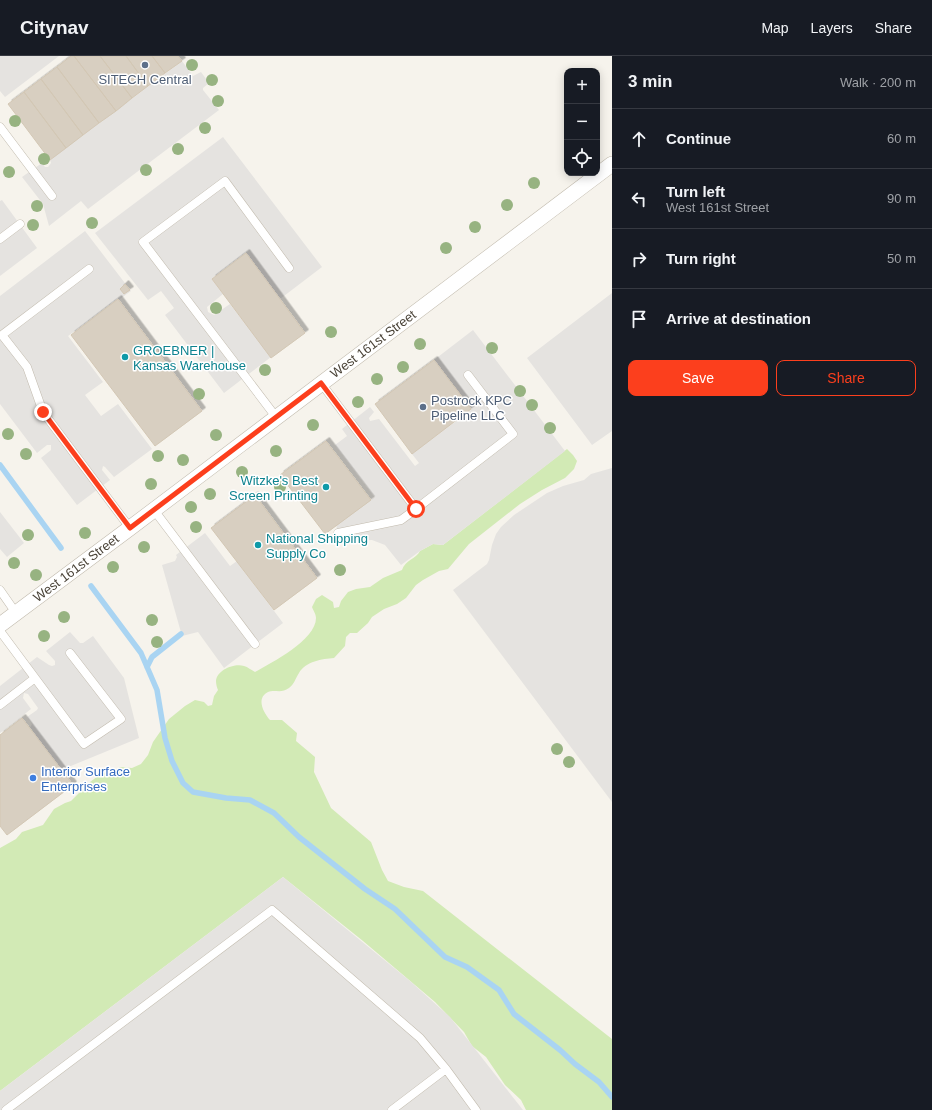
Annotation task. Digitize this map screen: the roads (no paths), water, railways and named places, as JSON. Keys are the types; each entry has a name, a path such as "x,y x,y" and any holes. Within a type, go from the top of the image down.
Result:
{"street":[{"name":"West 161st Street","path":"0,625 612,164"}],"lane":[{"path":"0,127 52,196"},
{"path":"276,417 143,242 225,182 289,268"},
{"path":"0,239 20,224"},
{"path":"89,269 2,335 27,367 43,412 130,528"},
{"path":"338,533 401,520 513,434 468,376"},
{"path":"321,383 416,509"},
{"path":"154,510 256,644"},
{"path":"0,590 16,613"},
{"path":"0,631 84,744 121,719 70,653"},
{"path":"0,705 36,678"},
{"path":"6,1110 272,910 420,1038 446,1069 476,1110"},
{"path":"392,1110 446,1069"}],"waterway":[{"path":"0,465 61,548"},
{"path":"91,586 141,653 157,690 165,738 172,761 183,783 193,792 226,798 250,800 274,813 299,837 365,889 395,909 445,957 467,967 499,990 514,1014 599,1082 612,1097"},
{"path":"147,667 152,657 181,634"}],"place":[{"name":"SITECH Central","path":"145,65"},
{"name":"GROEBNER | Kansas Warehouse","path":"125,357"},
{"name":"Postrock KPC Pipeline LLC","path":"423,407"},
{"name":"Witzke's Best Screen Printing","path":"326,487"},
{"name":"National Shipping Supply Co","path":"258,545"},
{"name":"Interior Surface Enterprises","path":"33,778"}]}
